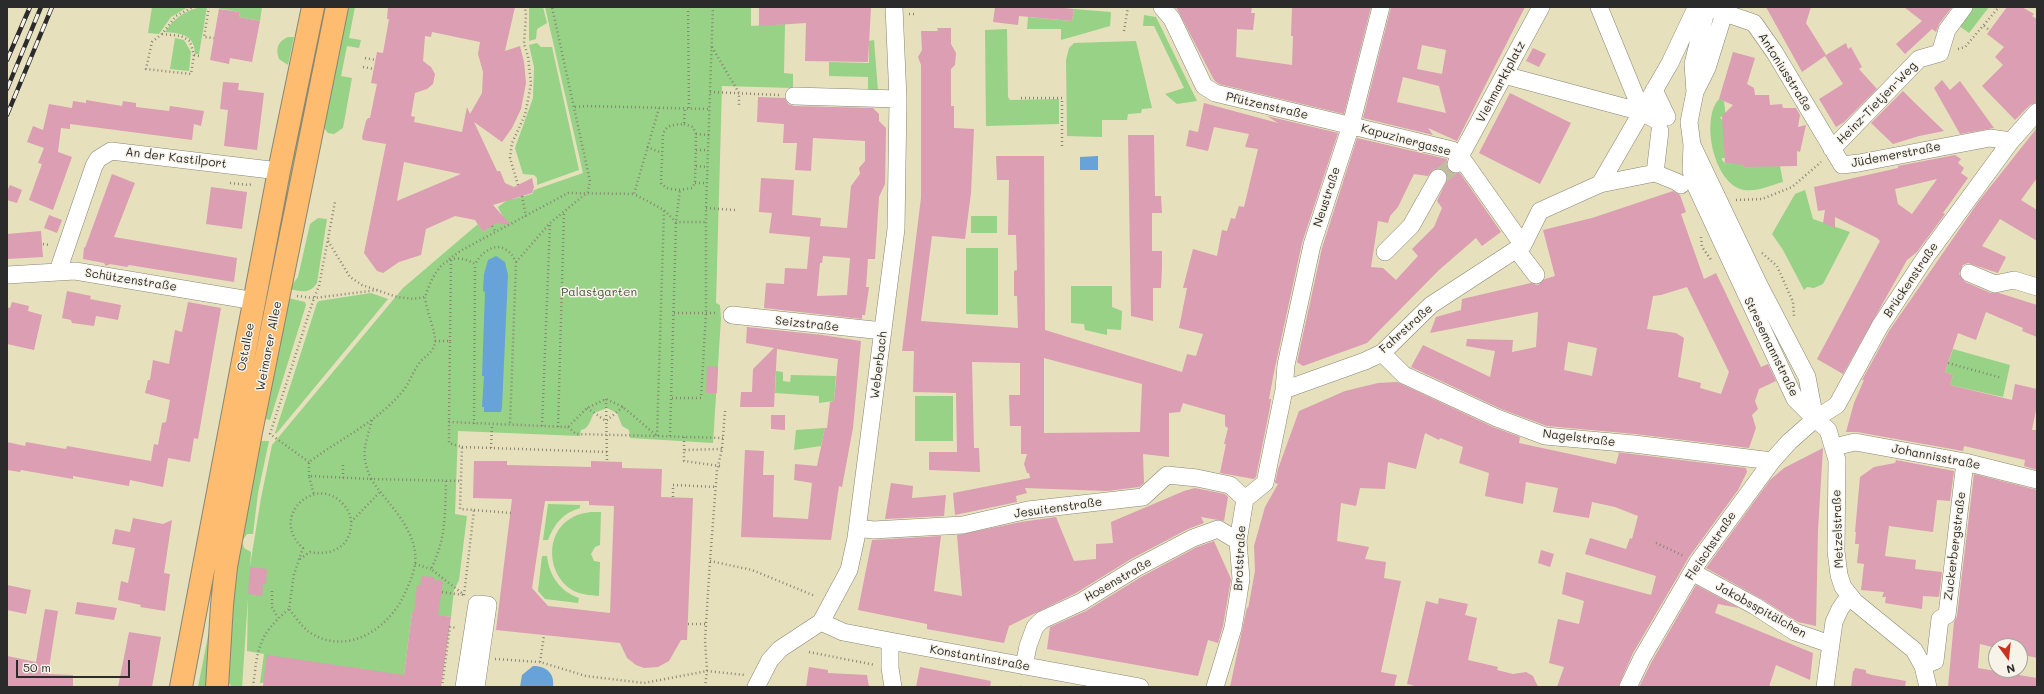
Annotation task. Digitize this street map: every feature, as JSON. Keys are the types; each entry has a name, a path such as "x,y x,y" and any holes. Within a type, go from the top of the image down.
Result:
{"main road":[{"name":"Ostallee","path":"181,687 279,171 313,7"},
{"name":"Weimarer Allee","path":"220,681 222,606 226,567 337,7"}],"street":[{"name":"Weberbach","path":"821,622 849,570 858,528 896,229 898,99 894,7"},
{"name":"Pfützenstraße","path":"1162,7 1172,19 1204,86 1215,93 1225,97 1351,125"},
{"name":"Neustraße","path":"1284,390 1286,366 1312,245 1351,125 1381,7"},
{"name":"Viehmarktplatz","path":"1458,160 1541,7"},
{"path":"1599,7 1656,120"},
{"path":"1940,53 1947,30 1964,7"},
{"path":"1655,173 1656,120 1654,90 1704,8 1725,10"},
{"name":"Stresemannstraße","path":"1704,8 1693,64 1694,92 1689,122 1692,145 1759,284 1807,377 1815,419"},
{"name":"Stresemannstraße","path":"1694,92 1707,68 1725,10"},
{"name":"Antoniusstraße","path":"1725,10 1754,24 1775,53 1832,149"},
{"name":"Heinz-Tietjen-Weg","path":"1832,149 1920,59 1940,53"},
{"path":"1504,75 1656,120"},
{"path":"1600,184 1656,120 1654,90"},
{"path":"794,96 898,99"},
{"name":"Brückenstraße","path":"1815,419 1837,405 1880,326 1912,277 2011,141 2037,112"},
{"name":"Kapuzinergasse","path":"1351,125 1452,150 1458,160"},
{"name":"Jüdemerstraße","path":"1832,149 1842,165 1859,164 1990,138 2011,141"},
{"name":"An der Kastilport","path":"58,271 94,166 98,159 111,151 279,171"},
{"path":"1458,160 1523,241 1536,275"},
{"path":"1523,241 1540,211 1600,184 1655,173 1681,185"},
{"path":"1385,252 1411,226 1438,178"},
{"name":"Fahrstraße","path":"1284,390 1365,361 1382,353 1431,305 1523,241"},
{"name":"Schützenstraße","path":"7,274 75,271 255,301"},
{"path":"1969,273 1995,284 2014,280 2037,287"},
{"name":"Seizstraße","path":"726,314 883,331"},
{"name":"Nagelstraße","path":"1382,353 1404,375 1497,418 1545,436 1634,444 1772,461"},
{"path":"1245,499 1264,483 1284,390"},
{"name":"Metzelstraße","path":"1815,419 1828,430 1837,460 1837,563 1841,581 1849,596"},
{"name":"Fleischstraße","path":"1628,687 1642,658 1695,567 1772,461 1789,442 1815,419"},
{"name":"Johannisstraße","path":"1834,447 1855,442 1965,462 2037,480"},
{"name":"Zuckerbergstraße","path":"1923,666 1935,661 1940,619 1947,615 1965,462"},
{"name":"Jesuitenstraße","path":"858,528 873,530 963,525 1028,510 1143,497 1167,475 1197,478 1230,485 1245,499"},
{"name":"Brotstraße","path":"1216,687 1233,628 1241,579 1238,542 1245,499"},
{"name":"Hosenstraße","path":"1017,665 1035,627 1042,620 1080,602 1136,568 1193,538 1218,529 1238,542"},
{"name":"Jakobsspitälchen","path":"1695,567 1795,632 1830,644"},
{"path":"1825,687 1830,644 1836,614 1849,596 1914,650 1923,666 1928,687"},
{"path":"464,687 470,599 488,605 476,687"},
{"path":"752,681 780,649 821,622"},
{"name":"Konstantinstraße","path":"821,622 843,632 1132,686"},
{"path":"890,641 890,668 893,687"}],"path":[{"path":"162,34 186,38 192,45 194,55 191,74 146,69 150,46 162,34 172,20 193,7"},
{"path":"209,7 204,37 214,38"},
{"path":"518,185 510,158 512,143 524,115 531,84 528,56 524,44 526,15 524,7"},
{"path":"516,262 550,223 588,192 590,181 552,7"},
{"path":"688,7 689,109"},
{"path":"672,398 701,398 706,313 706,208 713,7"},
{"path":"1124,31 1128,7"},
{"path":"1940,53 1965,47 1999,7"},
{"path":"1984,26 1989,30"},
{"path":"712,46 740,93 739,105"},
{"path":"194,55 199,56"},
{"path":"365,58 376,60"},
{"path":"363,67 374,69"},
{"path":"710,92 794,96"},
{"path":"1021,98 1062,98 1062,146"},
{"path":"575,108 576,106 710,109"},
{"path":"634,194 659,108"},
{"path":"684,124 685,109"},
{"path":"684,124 693,127 696,134 695,183 692,188 680,189 664,187 662,183 662,152 666,128 671,125 684,124"},
{"path":"696,134 708,135"},
{"path":"647,147 662,152"},
{"path":"1737,207 1734,200 1762,199 1792,187 1826,158 1832,149"},
{"path":"696,150 708,150"},
{"path":"696,166 708,167"},
{"path":"695,183 707,183"},
{"path":"670,436 676,222 680,189"},
{"path":"309,462 372,420 403,392 422,360 432,351 435,341 426,310 425,297 434,276 442,264 462,250 526,217 568,193 588,192 634,194 664,210 676,222 706,222"},
{"path":"522,196 526,217"},
{"path":"309,462 270,434 319,286 335,202"},
{"path":"706,208 735,210"},
{"path":"657,436 664,210"},
{"path":"558,427 564,212"},
{"path":"542,426 550,223"},
{"path":"492,226 496,232"},
{"path":"328,241 350,277 362,285 397,297 409,299 425,297"},
{"path":"474,424 475,264 484,252 498,247 507,249 513,254 516,262 510,425"},
{"path":"1760,250 1777,266 1793,302 1796,323"},
{"path":"442,264 458,258 475,264"},
{"path":"451,260 449,443 462,447 607,452"},
{"path":"280,293 305,298 314,298 380,290"},
{"path":"674,313 726,314"},
{"path":"435,341 450,341"},
{"path":"1948,363 2002,378"},
{"path":"606,399 623,407 657,436"},
{"path":"568,427 587,408 606,399"},
{"path":"606,399 607,462"},
{"path":"606,421 623,407"},
{"path":"587,408 606,421"},
{"path":"705,687 707,671 705,640 710,561 717,486 717,470 720,466 725,411"},
{"path":"288,609 305,628 317,636 337,641 361,637 381,627 393,614 406,591 415,564 415,551 407,528 371,479 364,461 365,446 372,420"},
{"path":"449,422 568,427 576,434 723,438"},
{"path":"491,448 492,425"},
{"path":"684,437 684,461 720,466"},
{"path":"462,447 460,509 511,513"},
{"path":"684,450 722,449"},
{"path":"309,462 309,476 314,495"},
{"path":"343,464 343,478"},
{"path":"309,476 461,481"},
{"path":"431,569 439,552 443,536 446,481"},
{"path":"673,497 673,485 717,486"},
{"path":"351,522 380,492"},
{"path":"252,687 258,647 269,627 288,609 294,574 303,548 298,543 291,530 292,514 300,502 314,495 323,494 340,501 347,508 351,522 349,535 344,543 329,553 319,554 310,552 300,559"},
{"path":"470,599 474,510"},
{"path":"1656,543 1695,567"},
{"path":"710,561 752,570 815,596"},
{"path":"415,564 431,569 470,599"},
{"path":"272,591 272,607 278,618"},
{"path":"442,592 470,599"},
{"path":"688,624 707,624"},
{"path":"442,687 450,627 459,628"},
{"path":"540,662 544,635"},
{"path":"809,652 890,668"},
{"path":"480,658 540,662 586,676 644,683 707,671 752,681"}],"green space":[{"path":"152,7 188,7 171,17 159,34 148,33"},
{"path":"207,7 199,54 195,54 193,43 186,36 182,34 165,32 177,18 188,11"},
{"path":"211,7 262,7 260,21 239,17 240,12"},
{"path":"321,7 328,7 293,184 286,183"},
{"path":"346,7 355,7 349,38 361,40 359,48 347,46 341,76 352,78 343,128 334,134 328,133 324,128"},
{"path":"529,7 543,7 547,23 537,29 536,39 529,41"},
{"name":"Palastgarten","path":"545,7 751,7 751,26 785,24 784,73 793,74 793,88 722,86 716,303 720,305 721,318 713,443 630,438 629,430 622,426 617,413 607,408 594,413 588,426 581,430 580,436 458,431 455,514 467,516 459,580 454,590 451,617 412,612 404,675 260,683 264,654 247,651 248,598 242,687 232,687 228,682 230,592 258,441 269,441 258,493 253,534 247,534 242,541 244,548 251,552 250,566 261,498 272,445 403,288 478,224 483,232 503,217 498,207 510,198 513,199 532,194 534,190 583,173"},
{"path":"1967,7 1989,7 1969,33 1955,23"},
{"path":"1074,9 1111,12 1110,26 1061,40 1061,29 1027,29 1028,17 1072,21"},
{"path":"1144,15 1156,17 1197,101 1177,104 1165,94 1184,88 1154,26 1143,26"},
{"path":"1007,29 1008,97 1010,100 1059,99 1059,124 986,126 985,30"},
{"path":"288,37 294,37 288,65 279,59 277,49 280,43"},
{"path":"175,38 184,40 191,52 189,71 170,69"},
{"path":"874,40 878,91 868,91 868,77 829,76 829,62 869,63 869,41"},
{"path":"1136,41 1152,108 1142,109 1141,113 1128,114 1127,120 1102,120 1102,137 1067,136 1066,60 1069,48 1074,43"},
{"path":"537,43 541,47 552,47 579,170 537,185 537,178 534,175 523,174 515,148 533,98 534,67 529,45"},
{"path":"1719,99 1724,101 1726,118 1722,116 1720,118 1723,120 1725,158 1722,158 1722,160 1725,163 1780,166 1783,182 1759,189 1744,190 1734,185 1725,176 1718,164 1713,150 1711,135 1713,108"},
{"path":"1805,190 1813,219 1850,232 1823,284 1814,288 1807,287 1804,290 1783,250 1772,234 1795,194"},
{"path":"971,216 997,216 997,233 971,233"},
{"path":"318,218 327,219 317,283 308,291 289,289 298,277 310,224"},
{"path":"966,248 998,248 998,315 966,314"},
{"path":"1071,286 1112,286 1112,307 1122,311 1121,330 1107,329 1107,335 1085,330 1084,324 1071,323"},
{"path":"371,293 388,299 276,434 275,433 317,303 319,301"},
{"path":"288,298 305,302 306,305 270,420 262,418"},
{"path":"1953,349 2010,365 2003,397 1950,385 1953,375 1945,372"},
{"path":"776,371 783,372 783,381 790,382 791,375 836,376 834,401 819,403 819,396 775,393"},
{"path":"915,396 953,396 953,441 915,441"},
{"path":"825,428 821,446 794,450 796,430"},
{"path":"548,504 580,505 580,508 564,516 556,524 548,540 543,540"},
{"path":"591,512 601,512 600,545 595,547 591,554 594,561 600,562 599,596 586,595 574,591 565,584 558,576 552,554 553,543 563,524 575,516"},
{"path":"542,556 547,556 553,576 561,587 579,598 578,603 545,599 538,591"},
{"path":"215,563 208,687 198,687 210,626"}],"water":[{"path":"1098,156 1098,170 1080,170 1080,157"},
{"path":"496,256 505,262 508,275 502,407 501,412 484,412 484,407 482,407 484,376 482,376 485,292 483,291 484,274 488,260"},
{"path":"533,666 542,667 549,671 553,678 553,687 520,687 522,675"}],"building":[{"path":"388,7 515,7 505,51 520,46 524,62 526,83 521,109 512,128 502,142 474,122 497,171 500,171 505,183 514,187 532,178 534,187 532,193 493,205 511,225 496,223 483,232 475,220 455,216 426,229 421,255 399,262 383,273 377,271 364,253 386,144 363,140 362,137 366,121 370,118 377,84 371,83 377,52 383,53 389,19 387,19","holes":["432,32 480,42 478,54 483,72 482,93 470,114 467,107 462,132 414,122 415,117 411,116 415,93 427,89 433,84 435,74 431,67 423,61 425,36 431,37","404,162 461,174 397,201"]},
{"path":"759,7 871,7 868,62 805,61 806,23 759,26"},
{"path":"995,7 1054,7 1074,9 1072,21 1019,16 1018,25 993,22"},
{"path":"1176,7 1252,7 1251,13 1255,13 1253,30 1237,29 1236,57 1292,65 1292,7 1371,7 1344,114 1219,84 1214,80"},
{"path":"1391,7 1525,7 1457,141 1428,128 1433,135 1363,118","holes":["1422,45 1446,50 1442,74 1417,69","1403,77 1439,86 1446,113 1397,102"]},
{"path":"1766,7 1811,7 1806,23 1826,55 1846,43 1848,49 1851,47 1862,67 1859,69 1877,89 1844,122 1836,127 1819,99 1843,84 1825,56 1802,72"},
{"path":"1904,7 1952,7 1939,24 1936,32 1932,29 1905,54 1896,44 1922,21"},
{"path":"2007,7 2022,7 2034,14 2032,16 2037,19 2037,102 2030,105 2015,120 1982,86 2003,65 1995,57 2004,47 1987,34"},
{"path":"219,9 240,12 239,17 260,21 252,62 230,58 229,64 210,60"},
{"path":"937,28 951,28 951,44 956,53 955,65 951,69 951,106 954,106 954,128 974,129 971,193 965,239 932,236 921,321 1018,328 1017,296 1014,296 1014,271 1017,270 1016,235 1008,235 1009,180 997,180 996,156 1044,156 1045,330 1182,372 1187,354 1196,356 1203,334 1179,328 1187,288 1183,288 1193,249 1217,256 1222,230 1227,231 1231,218 1235,219 1239,206 1244,207 1258,149 1245,147 1249,134 1214,127 1208,151 1186,146 1189,130 1198,132 1204,103 1278,123 1267,116 1338,133 1302,243 1274,372 1269,399 1271,399 1270,407 1256,477 1254,479 1220,473 1228,428 1225,426 1225,415 1183,403 1180,412 1169,413 1169,457 1143,454 1144,483 1139,487 1107,491 1025,488 1027,493 1016,496 1017,502 955,515 953,493 1030,478 1024,464 1027,454 1021,454 1021,426 1010,426 1009,395 1020,395 1020,363 972,362 974,448 979,448 980,472 929,470 929,452 957,452 956,393 913,392 914,351 902,351 921,198 921,65 918,57 922,50 921,31 938,31","holes":["1044,358 1142,384 1140,432 1044,433"]},
{"path":"1533,48 1546,54 1539,67 1526,61"},
{"path":"1733,52 1755,58 1747,84 1754,88 1755,95 1769,95 1770,105 1782,104 1783,108 1796,108 1800,115 1798,127 1806,125 1800,152 1797,151 1797,166 1744,167 1744,165 1725,163 1722,116 1733,105 1719,99"},
{"path":"1942,80 1950,90 1960,81 1994,128 1960,134 1934,88"},
{"path":"223,82 239,83 238,90 264,93 257,150 224,146 228,110 220,109"},
{"path":"1903,91 1944,131 1919,136 1893,144 1871,123"},
{"path":"1510,93 1571,123 1540,184 1479,153"},
{"path":"758,97 785,98 788,104 794,106 873,108 879,114 879,121 886,128 885,184 879,197 875,259 868,259 866,287 869,287 865,315 862,315 862,319 764,308 766,283 784,284 785,268 807,269 810,237 769,233 772,213 759,212 761,178 794,180 792,215 821,218 820,226 847,228 851,186 860,174 859,168 865,161 865,141 813,138 811,171 795,170 797,143 783,143 784,124 757,122","holes":["823,256 850,258 847,295 817,296 820,263 822,263"]},
{"path":"86,100 122,106 123,101 136,103 136,107 169,111 170,106 204,111 201,126 194,124 192,140 70,124 70,129 61,128 58,152 72,157 53,210 29,200 42,164 38,163 44,148 27,142 33,126 43,130 49,104 72,108 73,101 86,103"},
{"path":"2037,128 2037,178 2021,200 2037,210 2037,241 2000,219 1982,246 2006,257 1998,273 1968,263 1963,265 1959,274 1965,282 1991,293 1999,293 2037,305 2037,337 2022,331 2023,328 1986,312 1976,340 1958,333 1945,372 1953,375 1950,385 2012,400 2015,384 2037,389 2037,405 2032,430 2037,430 2037,470 2024,466 2025,460 1964,446 1963,451 1857,432 1846,432 1854,403 1864,380 1862,380 1889,331 1979,201"},
{"path":"1128,135 1154,135 1155,196 1161,196 1162,213 1152,213 1152,251 1162,251 1162,268 1161,288 1153,288 1153,321 1131,316"},
{"path":"1357,138 1447,159 1446,165 1448,170 1452,173 1460,173 1501,232 1482,246 1476,238 1439,270 1367,343 1303,366 1297,362 1322,248","holes":["1438,168 1443,170 1448,178 1437,201 1442,208 1434,227 1412,249 1418,256 1396,280 1383,268 1371,267 1378,221 1388,223 1390,216 1398,207 1414,174 1428,176 1433,170"]},
{"path":"1955,155 1961,159 1958,163 1964,168 1961,173 1968,178 1943,213 1945,214 1917,252 1907,260 1843,374 1817,359 1880,241 1877,238 1835,217 1835,228 1823,223 1825,210 1818,211 1814,187 1898,168 1898,166","holes":["1937,179 1912,214 1898,204 1895,189"]},
{"path":"112,174 135,183 114,237 237,258 234,282 129,265 127,267 110,264 106,266 104,263 83,259 84,247 85,248"},
{"path":"10,185 22,190 17,203 7,200 7,191"},
{"path":"211,187 247,192 242,229 206,224"},
{"path":"1673,191 1680,195 1686,212 1681,214 1704,279 1716,273 1761,367 1768,364 1776,381 1759,389 1755,401 1758,409 1752,415 1756,428 1749,448 1635,434 1547,426 1501,409 1411,367 1423,345 1490,377 1495,351 1466,346 1467,339 1513,340 1512,352 1536,347 1538,312 1430,333 1436,317 1461,310 1462,299 1531,283 1538,285 1545,279 1555,276 1543,230 1592,218","holes":["1687,287 1729,372 1721,394 1700,388 1701,383 1678,377 1684,338 1676,333 1647,329 1653,296","1568,342 1597,348 1592,376 1564,370"]},
{"path":"49,215 62,220 57,233 44,228"},
{"path":"41,231 43,257 7,259 7,234"},
{"path":"67,291 91,296 90,299 121,305 118,320 96,316 94,326 72,323 71,320 62,318"},
{"path":"12,302 29,306 28,311 42,315 34,350 7,344 7,307 10,308"},
{"path":"188,302 221,308 198,439 194,438 190,462 168,458 163,487 130,480 129,486 73,476 73,479 21,470 20,472 7,470 7,442 25,446 26,442 66,449 67,446 151,461 154,444 158,445 162,423 166,422 170,400 145,393 148,380 150,380 153,360 169,364 175,330 182,332"},
{"path":"747,327 822,335 861,341 853,428 842,487 839,486 831,540 741,537 745,450 764,451 763,475 774,475 773,517 808,519 812,483 794,480 795,464 817,466 825,428 827,428 830,402 834,401 838,359 777,349 774,407 740,407 741,392 752,392 753,369 774,348 746,343"},
{"path":"707,366 718,367 717,393 706,393"},
{"path":"1397,382 1493,427 1520,437 1519,443 1616,464 1619,453 1616,452 1746,468 1747,472 1738,490 1689,557 1633,653 1618,687 1557,687 1564,667 1549,663 1558,619 1579,624 1584,601 1562,594 1566,572 1651,595 1656,576 1585,554 1590,538 1626,549 1630,538 1632,539 1638,516 1615,507 1592,502 1589,518 1553,512 1558,488 1526,482 1523,504 1485,496 1489,473 1459,463 1463,447 1440,438 1439,440 1425,433 1416,469 1388,462 1385,489 1360,488 1356,506 1341,503 1337,541 1369,547 1365,559 1386,562 1384,578 1401,581 1381,672 1397,675 1394,687 1230,687 1255,571 1254,546 1265,507 1278,484 1275,483 1278,469 1299,411 1345,391 1378,383"},
{"path":"771,415 785,415 785,430 771,429"},
{"path":"1823,448 1818,530 1816,626 1798,622 1760,598 1706,568 1770,480 1784,468"},
{"path":"1896,460 1954,471 1950,501 1937,500 1933,532 1889,526 1885,556 1916,560 1915,569 1942,572 1939,597 1923,596 1922,609 1885,603 1886,597 1882,597 1884,592 1861,590 1864,564 1857,563 1859,544 1855,544 1860,477 1874,467 1895,463"},
{"path":"474,461 507,461 507,465 591,467 591,461 622,462 622,468 662,469 661,497 693,498 687,640 681,640 669,661 658,667 644,668 636,665 627,658 620,643 496,630 512,499 473,498","holes":["545,501 589,501 589,505 614,506 610,613 548,606 532,588"]},
{"path":"1974,474 2037,490 2037,658 2028,656 2028,638 1988,638 1988,646 1980,644 1978,668 1988,670 1988,678 2028,678 2028,676 2037,678 2037,687 1948,687 1954,622 1957,616"},
{"path":"891,483 913,486 912,498 946,495 944,516 885,519"},
{"path":"1195,488 1225,494 1228,497 1224,521 1201,517 1204,523 1188,529 1131,559 1076,593 1009,626 1004,643 927,629 927,624 858,610 872,540 941,536 934,591 962,596 957,535 1021,522 1056,517 1074,561 1096,559 1096,544 1113,543 1111,522 1184,491"},
{"path":"133,518 163,524 172,520 164,573 170,574 165,611 140,607 141,605 118,600 121,581 128,583 135,548 112,544 115,529 130,532"},
{"path":"1214,541 1231,579 1223,626 1218,643 1208,640 1198,676 1047,649 1050,627 1086,611 1141,577 1197,547"},
{"path":"1541,550 1554,554 1550,567 1538,563"},
{"path":"250,567 267,569 266,584 263,584 262,596 248,594"},
{"path":"422,576 434,577 434,580 443,581 438,615 451,617 441,687 263,686 267,655 404,675 412,612 414,612 417,585 420,586"},
{"path":"7,585 31,590 26,614 7,610"},
{"path":"1696,585 1739,608 1718,604 1715,613 1813,653 1810,680 1776,665 1769,687 1639,687 1651,663"},
{"path":"1439,598 1468,604 1465,615 1477,618 1468,660 1498,667 1497,670 1513,674 1526,672 1533,676 1538,687 1419,687 1407,684 1426,601 1438,604"},
{"path":"77,602 117,608 114,620 75,614"},
{"path":"45,609 58,611 48,674 73,675 73,687 7,687 7,656 36,662"},
{"path":"129,632 161,637 152,687 118,687"},
{"path":"809,667 828,670 828,673 867,675 869,687 806,687"},
{"path":"920,667 991,681 990,687 916,687"},
{"path":"1855,668 1866,670 1866,673 1872,675 1906,681 1905,687 1851,687 1853,671"}],"tunnel":[{"path":"1438,178 1456,164"}],"railway":[{"path":"7,60 30,7"},
{"path":"7,89 41,7"},
{"path":"7,115 52,7"}]}
